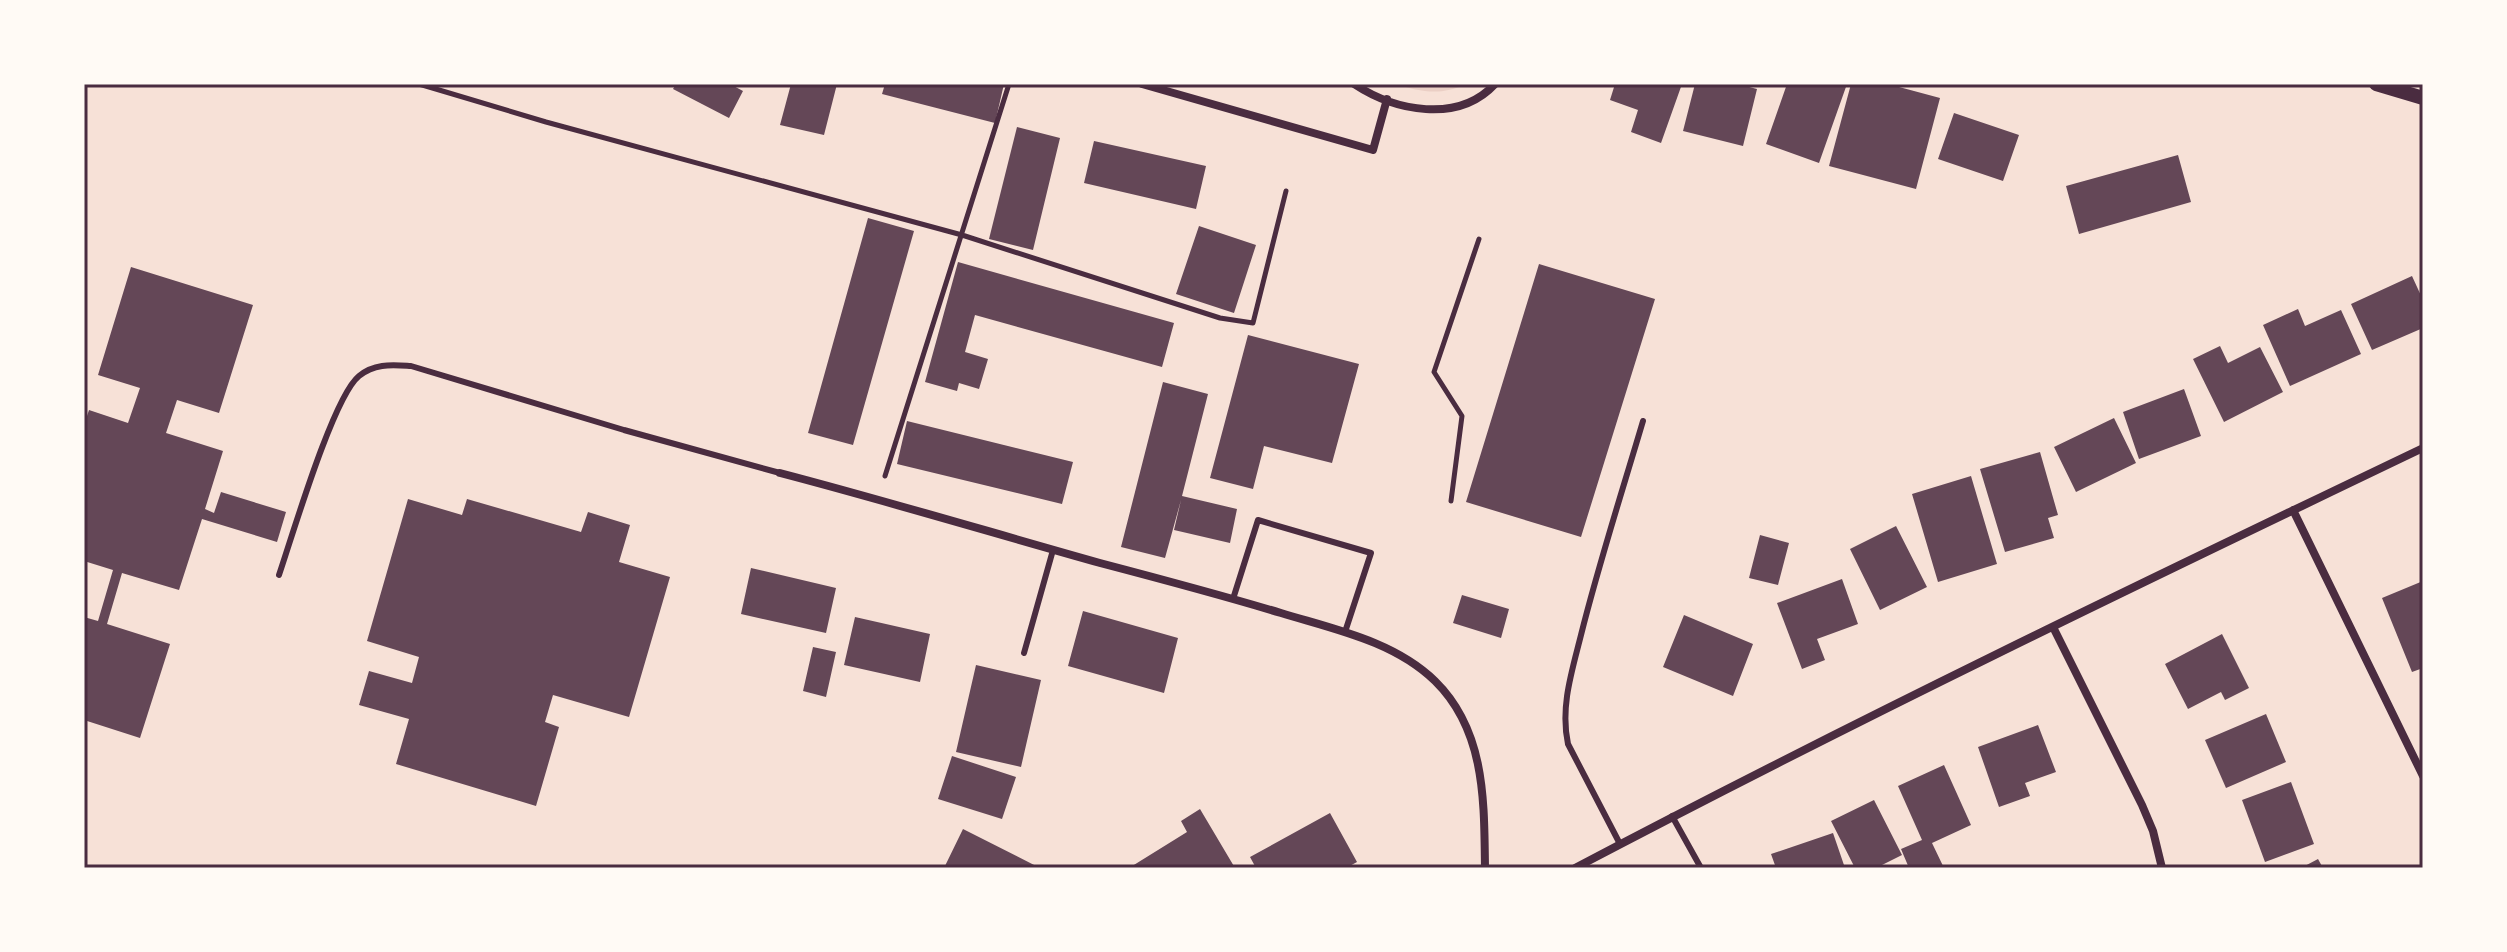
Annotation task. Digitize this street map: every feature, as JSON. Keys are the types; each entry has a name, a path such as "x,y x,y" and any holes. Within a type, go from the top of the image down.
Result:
{"street":[{"path":"1142,84 1373,150 1387,99"},
{"path":"1354,84 1387,99 1422,109 1452,109 1481,97 1495,84"},
{"path":"2376,84 2423,98"},
{"path":"1575,868 1672,816 2053,627 2423,448"},
{"path":"780,473 1233,599 1345,632 1391,651 1433,679 1460,715 1473,742 1483,793 1485,868"},
{"path":"2293,510 2423,776"},
{"path":"2053,627 2142,805 2156,841 2162,868"}],"lane":[{"path":"279,575 337,410 358,377 382,365 411,366 780,473"},
{"path":"1620,844 1568,744 1564,726 1565,706 1591,596 1643,421"},
{"path":"1233,599 1258,520 1371,553 1345,632"},
{"path":"1024,653 1053,550"},
{"path":"1672,816 1701,868"}],"path":[{"path":"419,84 546,122 962,235 1220,318 1253,323 1286,191"},
{"path":"878,498 1009,84"},
{"path":"1451,501 1462,416 1434,372 1479,239"}],"shaded area":[{"path":"1395,84 1466,84 1431,92"}],"building":[{"path":"676,84 730,84 743,91 729,118 673,89"},
{"path":"791,84 837,84 824,135 780,125"},
{"path":"885,84 1004,84 995,123 882,94"},
{"path":"1615,84 1682,84 1661,143 1631,132 1638,110 1610,100"},
{"path":"1695,84 1738,84 1757,89 1743,146 1683,131"},
{"path":"1787,84 1847,84 1819,163 1766,144"},
{"path":"1851,84 1888,84 1940,98 1916,189 1829,166"},
{"path":"1954,113 2019,135 2003,181 1938,159"},
{"path":"1017,127 1060,138 1033,250 989,239"},
{"path":"1094,141 1206,166 1196,209 1084,183"},
{"path":"2178,155 2191,202 2079,234 2066,186"},
{"path":"868,218 914,231 853,445 808,433"},
{"path":"1199,226 1256,245 1234,313 1176,294"},
{"path":"958,262 1174,323 1162,367 975,315 965,352 988,359 979,389 959,383 957,391 925,382"},
{"path":"1539,264 1655,299 1581,537 1466,502"},
{"path":"131,267 253,305 219,413 177,400 166,433 223,451 205,509 214,513 221,492 286,512 277,542 202,519 179,590 122,573 107,624 170,644 140,738 84,720 84,617 98,621 113,570 84,561 84,425 89,410 128,423 140,388 98,375"},
{"path":"2412,276 2423,300 2423,328 2372,350 2351,304"},
{"path":"2298,309 2305,326 2341,310 2361,354 2290,386 2263,325"},
{"path":"1248,335 1359,364 1332,463 1264,446 1253,489 1210,478"},
{"path":"2220,346 2228,363 2260,347 2283,392 2224,422 2193,359"},
{"path":"1163,382 1208,394 1182,496 1237,509 1230,543 1174,530 1181,500 1165,558 1121,547"},
{"path":"2184,389 2201,436 2139,459 2123,412"},
{"path":"2114,418 2136,463 2076,492 2054,447"},
{"path":"907,421 1073,462 1062,504 897,464"},
{"path":"2040,452 2058,515 2048,518 2054,538 2005,552 1980,469"},
{"path":"1971,476 1997,564 1938,582 1912,494"},
{"path":"408,499 462,515 467,499 581,532 588,512 630,525 619,562 670,577 629,717 553,695 545,722 559,727 536,806 396,764 409,719 359,705 369,671 412,683 419,657 367,641"},
{"path":"1896,526 1927,587 1880,610 1850,549"},
{"path":"1760,535 1789,543 1778,585 1749,578"},
{"path":"751,568 836,588 826,633 741,614"},
{"path":"1842,579 1858,624 1817,639 1825,660 1802,669 1777,603"},
{"path":"2423,581 2423,668 2412,672 2382,598"},
{"path":"1462,595 1509,609 1501,638 1453,623"},
{"path":"1083,611 1178,638 1164,693 1068,666"},
{"path":"1684,615 1753,644 1733,696 1663,667"},
{"path":"855,617 930,634 920,682 844,665"},
{"path":"2222,634 2249,688 2225,700 2221,692 2188,709 2165,664"},
{"path":"813,647 836,652 826,697 803,691"},
{"path":"976,665 1041,680 1021,767 956,752"},
{"path":"2266,714 2286,762 2226,788 2205,740"},
{"path":"2038,725 2056,772 2025,783 2030,796 1999,807 1978,747"},
{"path":"952,756 1016,777 1002,819 938,799"},
{"path":"1944,765 1971,825 1932,843 1944,868 1909,868 1901,849 1922,840 1898,786"},
{"path":"2291,782 2314,844 2265,862 2242,800"},
{"path":"1874,800 1902,855 1876,868 1855,868 1831,821"},
{"path":"1200,809 1235,868 1129,868 1187,832 1181,821"},
{"path":"1330,813 1357,862 1346,868 1256,868 1250,857"},
{"path":"963,829 1040,868 944,868"},
{"path":"1833,833 1845,868 1776,868 1771,854"},
{"path":"2318,859 2323,868 2301,868"}]}
